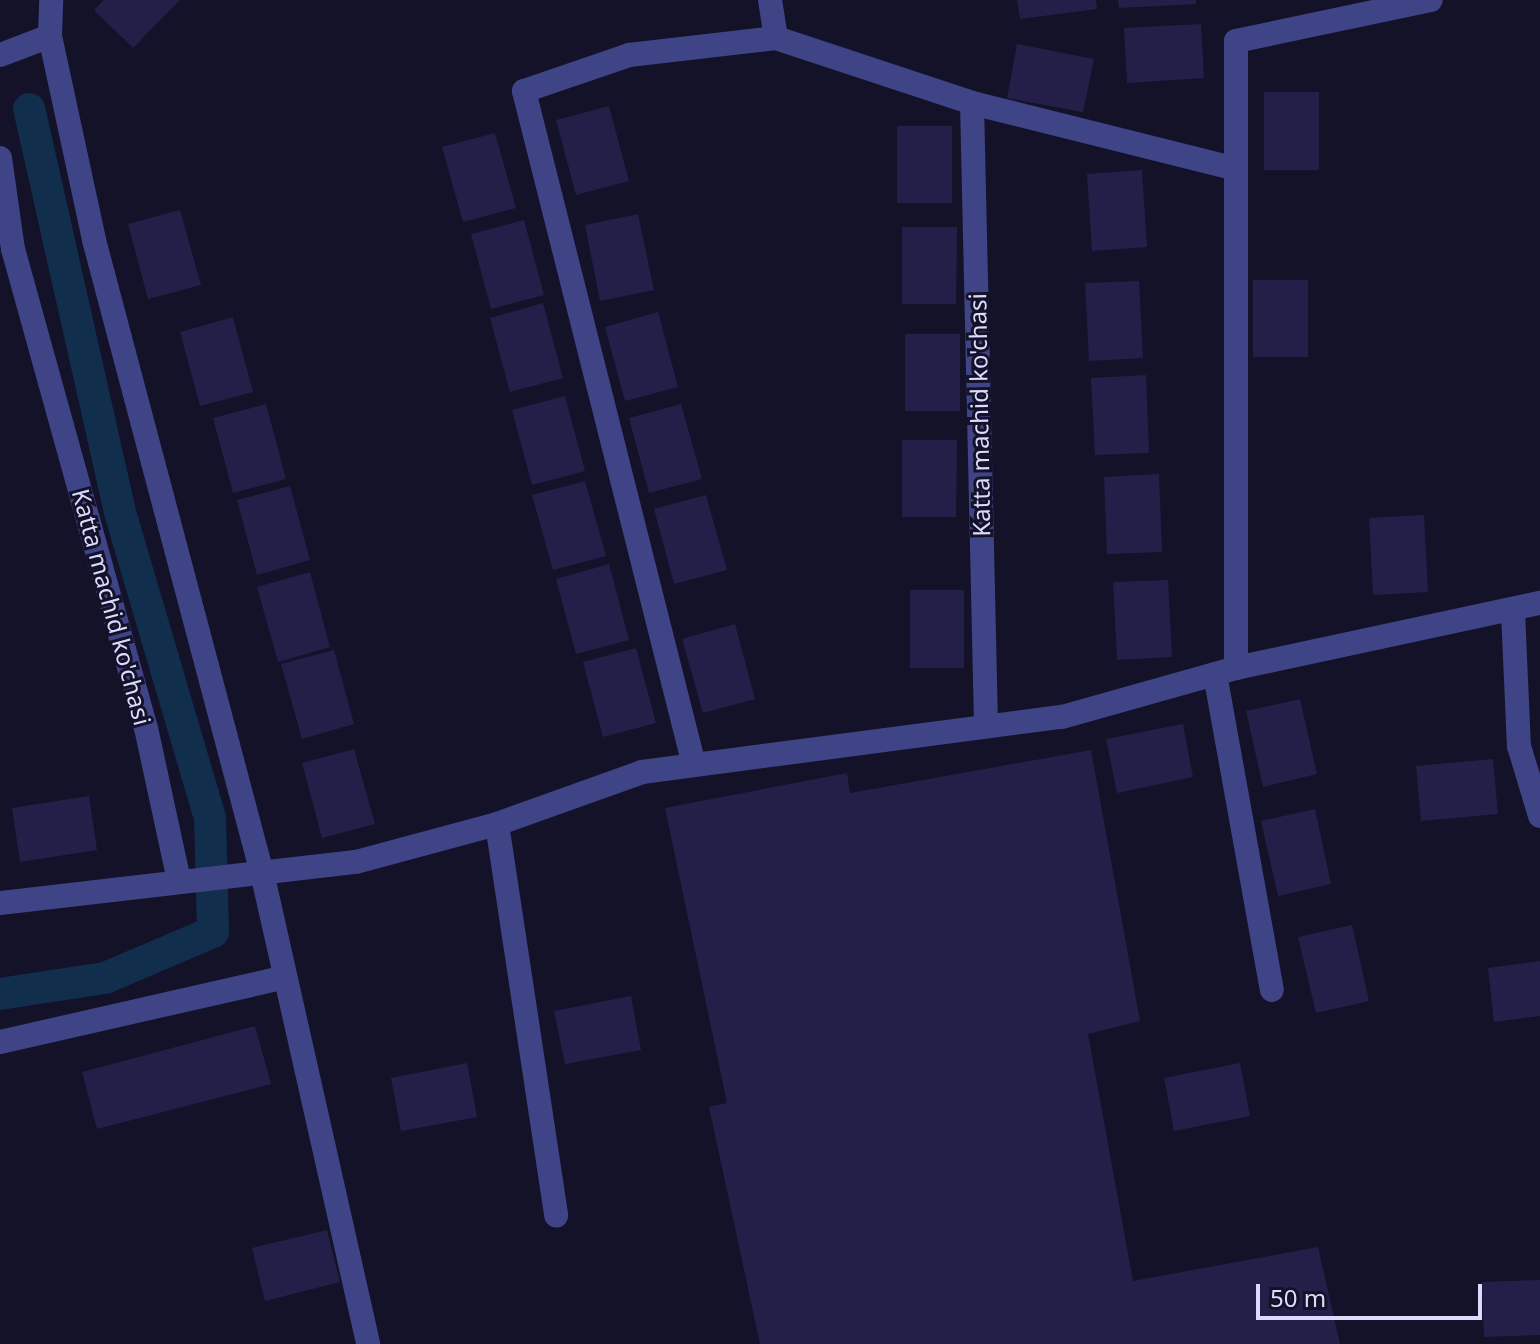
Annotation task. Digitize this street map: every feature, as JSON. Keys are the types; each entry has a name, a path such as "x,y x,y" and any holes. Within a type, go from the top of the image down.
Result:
{"street":[{"path":"51,0 50,36 94,240 263,877 368,1344"},
{"path":"770,0 776,38"},
{"path":"1272,990 1226,671 1236,41 1431,0"},
{"path":"0,55 50,36"},
{"path":"693,761 541,140 524,91 629,55 776,38 972,103 1233,168"},
{"name":"Katta machid ko'chasi","path":"972,103 986,726"},
{"name":"Katta machid ko'chasi","path":"0,158 13,249 146,728 179,881"},
{"path":"0,903 179,881 263,877 356,862 497,824 642,772 693,761 1062,717 1226,671 1540,603"},
{"path":"1513,611 1519,746 1540,816"},
{"path":"497,824 556,1216"},
{"path":"0,1042 285,977"}],"building":[{"path":"104,0 180,0 133,48 94,10"},
{"path":"1017,0 1096,0 1097,9 1020,19"},
{"path":"1118,0 1196,0 1196,4 1119,8"},
{"path":"1201,24 1204,78 1127,83 1124,28"},
{"path":"1017,44 1094,59 1083,112 1007,98"},
{"path":"1264,92 1319,92 1319,170 1264,170"},
{"path":"609,106 629,181 576,195 556,120"},
{"path":"897,126 952,126 952,203 897,203"},
{"path":"495,133 516,208 463,222 442,147"},
{"path":"1142,170 1147,247 1092,251 1087,174"},
{"path":"180,210 201,285 148,299 128,224"},
{"path":"638,214 654,290 600,301 585,225"},
{"path":"524,220 544,295 491,309 471,234"},
{"path":"902,227 957,227 956,304 902,304"},
{"path":"1253,280 1308,280 1308,357 1253,357"},
{"path":"1139,281 1143,358 1089,361 1085,283"},
{"path":"543,303 563,378 510,392 490,318"},
{"path":"658,312 678,387 625,401 605,327"},
{"path":"233,317 253,392 200,406 180,332"},
{"path":"905,334 960,334 960,411 905,411"},
{"path":"1146,375 1149,453 1095,455 1091,378"},
{"path":"565,396 585,471 532,485 512,410"},
{"path":"266,404 286,479 233,493 213,418"},
{"path":"681,404 702,479 649,493 629,418"},
{"path":"902,440 957,440 956,517 902,517"},
{"path":"1159,474 1162,552 1107,554 1104,477"},
{"path":"585,481 606,556 553,570 532,495"},
{"path":"290,486 310,560 257,575 237,500"},
{"path":"706,495 727,570 674,584 654,509"},
{"path":"1424,515 1428,592 1373,595 1369,518"},
{"path":"609,564 629,640 576,654 556,579"},
{"path":"310,572 330,647 278,662 257,587"},
{"path":"1168,580 1172,657 1117,660 1113,582"},
{"path":"910,590 964,590 964,668 910,668"},
{"path":"735,624 755,699 703,713 682,639"},
{"path":"636,648 656,723 603,737 583,662"},
{"path":"334,650 354,724 302,739 281,664"},
{"path":"1300,699 1317,774 1263,787 1246,711"},
{"path":"1183,724 1193,777 1117,793 1106,739"},
{"path":"354,749 375,824 322,838 302,763"},
{"path":"1091,750 1140,1021 1088,1034 1133,1281 1318,1247 1340,1344 760,1344 709,1107 727,1103 665,808 847,773 850,793"},
{"path":"1493,759 1498,814 1421,821 1416,766"},
{"path":"89,796 97,850 20,862 12,808"},
{"path":"1315,809 1331,884 1278,896 1261,821"},
{"path":"1352,925 1369,1001 1316,1013 1298,937"},
{"path":"1540,961 1540,1016 1494,1022 1488,968"},
{"path":"631,996 641,1050 565,1064 554,1011"},
{"path":"255,1026 271,1084 97,1129 82,1072"},
{"path":"467,1063 477,1117 401,1131 391,1078"},
{"path":"1240,1063 1250,1116 1174,1131 1164,1078"},
{"path":"327,1230 340,1282 265,1301 252,1248"},
{"path":"1540,1280 1540,1335 1484,1337 1482,1282"}],"waterway":[{"path":"0,994 105,978 213,932 210,818 120,512 29,109"}]}
